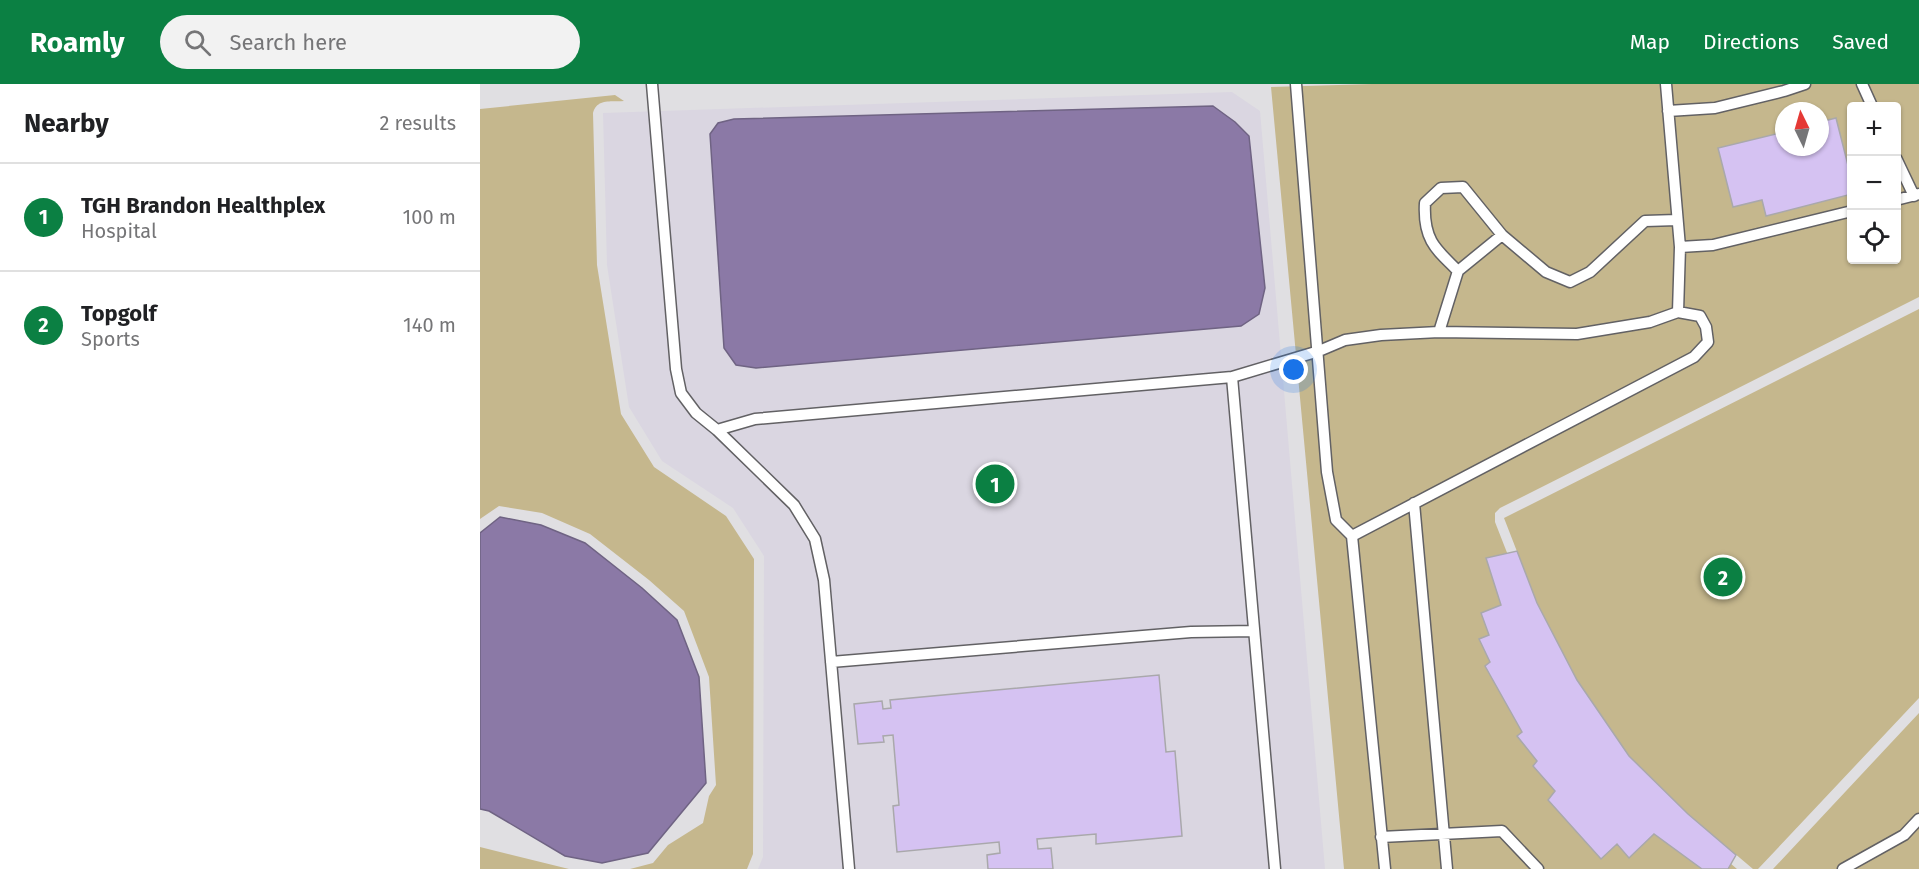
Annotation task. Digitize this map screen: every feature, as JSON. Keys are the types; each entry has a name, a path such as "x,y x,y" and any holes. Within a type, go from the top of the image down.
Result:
{"lane":[{"path":"652,84 675,369 681,393 696,413 717,430 795,505 815,539 824,580 849,869"},
{"path":"1296,84 1327,472 1336,520 1352,536 1385,869"},
{"path":"1666,84 1680,247 1678,312"},
{"path":"1668,111 1715,108 1804,84"},
{"path":"1862,84 1870,102"},
{"path":"1901,167 1916,195 1901,199"},
{"path":"1458,271 1434,248 1424,221 1425,203 1441,188 1463,187 1502,235 1546,272 1569,282 1590,272 1644,221 1677,220"},
{"path":"1680,247 1713,245 1847,212"},
{"path":"1439,332 1458,271 1502,235"},
{"path":"717,430 755,419 1232,377 1319,351 1345,340 1381,334 1439,332 1577,334 1650,322 1678,312 1700,316 1706,327 1708,342 1694,357 1352,536"},
{"path":"1232,377 1275,869"},
{"path":"1414,503 1447,869"},
{"path":"831,662 1191,632 1254,631"},
{"path":"1843,869 1904,835 1919,819"},
{"path":"1381,837 1502,831 1538,869"}],"shaded area":[{"path":"1372,84 1919,84 1919,297 1500,508 1495,513 1495,522 1529,609 1569,687 1682,822 1737,869 1344,869 1271,87"},
{"path":"1232,92 1260,111 1325,869 758,869 763,857 764,556 733,508 662,461 629,407 607,265 603,113"},
{"path":"615,95 624,101 601,103 593,113 597,265 621,414 654,467 726,516 754,559 753,854 747,869 630,869 653,863 668,845 703,823 709,796 716,785 709,677 684,611 649,580 590,534 542,513 499,506 480,519 480,109"},
{"path":"1213,106 1249,136 1265,288 1259,314 1241,326 756,368 736,365 724,348 710,134 718,123 734,119"},
{"path":"1919,309 1919,698 1758,869 1753,869 1688,814 1629,756 1577,680 1537,603 1504,518"},
{"path":"500,517 541,525 585,543 642,588 677,620 699,677 706,783 648,853 602,863 565,856 489,811 480,809 480,533"},
{"path":"1919,713 1919,869 1773,869"},
{"path":"480,847 569,869 480,869"}],"building":[{"path":"1836,118 1847,161 1847,195 1766,216 1762,200 1733,207 1718,148 1775,134 1775,156 1829,156 1829,120"},
{"path":"1517,551 1537,603 1577,680 1629,756 1688,814 1736,855 1728,869 1702,869 1654,834 1629,858 1617,844 1601,859 1548,800 1555,791 1533,766 1537,761 1517,736 1522,732 1485,666 1490,662 1479,639 1489,635 1481,613 1501,605 1486,558"},
{"path":"1159,675 1166,752 1175,751 1182,836 1096,844 1096,834 1037,839 1038,849 1051,848 1053,869 988,869 987,855 1000,853 999,842 897,852 893,806 899,805 893,735 883,736 884,742 858,744 854,704 882,701 883,709 891,708 890,700"}],"place":[{"name":"TGH Brandon Healthplex","path":"995,484"},
{"name":"Topgolf","path":"1723,577"}]}
